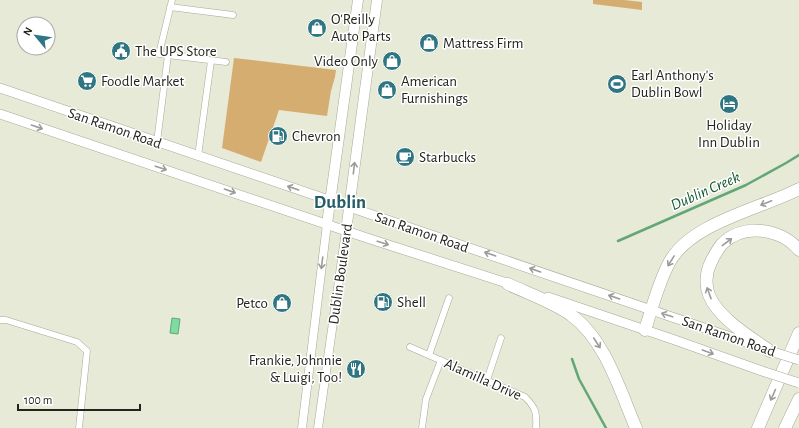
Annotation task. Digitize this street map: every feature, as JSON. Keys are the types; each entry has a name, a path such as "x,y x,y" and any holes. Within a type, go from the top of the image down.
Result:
{"highway":[{"path":"645,330 662,276 669,262 679,248 691,238 739,214 799,189"},
{"path":"770,351 731,323 719,310 709,296 706,282 708,268 714,254 723,243 734,236 748,231 762,230 775,233 787,238 799,250"},
{"path":"508,284 564,311 587,329 602,352 636,428"},
{"path":"758,428 799,333"},
{"path":"785,428 799,399"}],"main road":[{"name":"Dublin Boulevard","path":"327,224 358,0"},
{"name":"Dublin Boulevard","path":"346,231 377,0"},
{"name":"San Ramon Road","path":"0,88 799,360"},
{"name":"San Ramon Road","path":"0,114 645,330 799,384"}],"street":[{"path":"172,0 159,54 226,62"},
{"path":"170,7 232,15"},
{"path":"157,142 168,55"},
{"path":"198,156 211,61"},
{"name":"Dublin Boulevard","path":"302,428 327,224"},
{"name":"Dublin Boulevard","path":"318,428 333,333 346,231"},
{"path":"429,355 449,298"},
{"path":"0,320 6,320 77,342 87,351 79,428"},
{"path":"487,380 502,338"},
{"name":"Alamilla Drive","path":"410,346 525,397 534,406 537,415 536,428"},
{"path":"422,428 426,399 441,360"}],"shaded area":[{"path":"593,0 624,0 642,2 642,10 593,4"},
{"path":"234,58 336,70 327,116 279,110 261,162 222,148"},
{"path":"172,318 180,319 178,334 170,333"}],"waterway":[{"name":"Dublin Creek","path":"618,241 746,185 799,155"},
{"name":"Dublin Creek","path":"572,359 579,379 606,428"}],"place":[{"name":"O'Reilly Auto Parts","path":"317,28"},
{"name":"Mattress Firm","path":"429,43"},
{"name":"The UPS Store","path":"121,51"},
{"name":"Video Only","path":"392,61"},
{"name":"Foodle Market","path":"87,81"},
{"name":"Earl Anthony's Dublin Bowl","path":"617,84"},
{"name":"American Furnishings","path":"387,90"},
{"name":"Holiday Inn Dublin","path":"729,104"},
{"name":"Chevron","path":"278,136"},
{"name":"Starbucks","path":"405,157"},
{"name":"Shell","path":"383,302"},
{"name":"Petco","path":"282,303"},
{"name":"Frankie, Johnnie & Luigi, Too!","path":"356,369"}],"district":[{"name":"Dublin","path":"340,201"}]}
